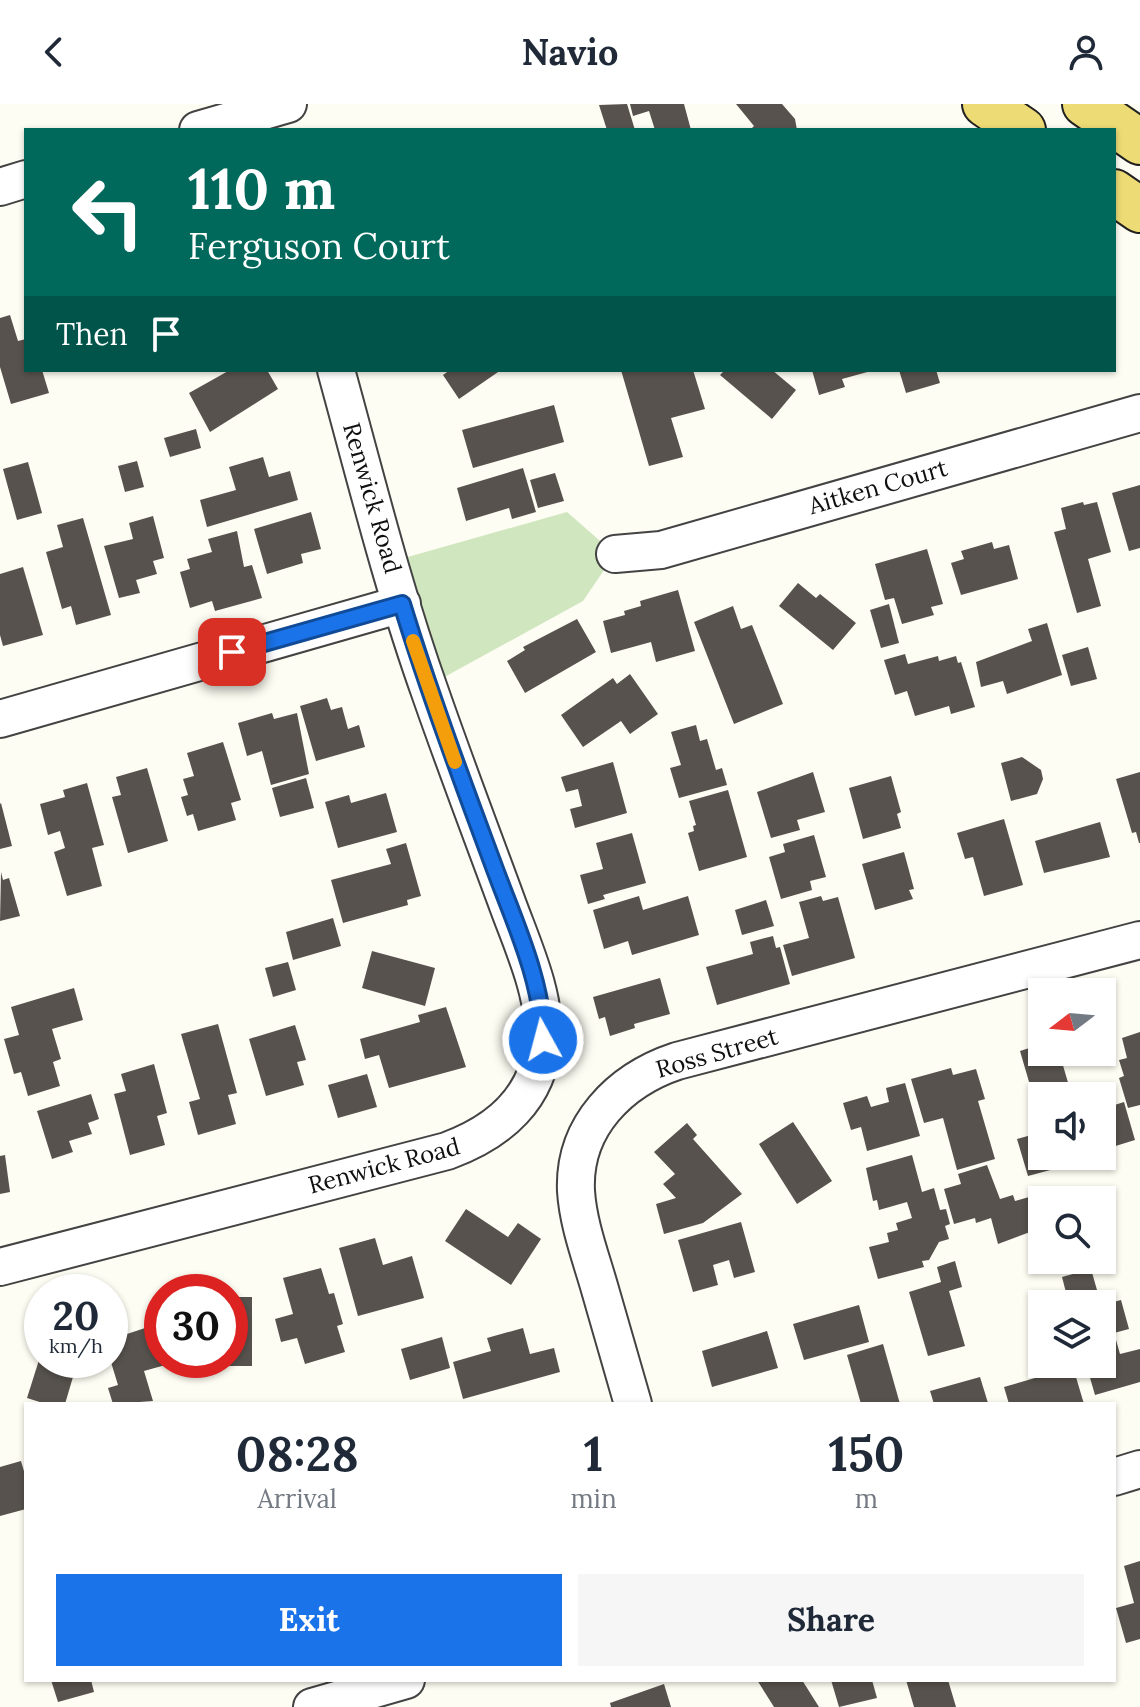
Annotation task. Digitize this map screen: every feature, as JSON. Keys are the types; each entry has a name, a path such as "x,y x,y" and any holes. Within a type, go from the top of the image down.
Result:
{"main road":[{"path":"985,104 1020,128"},
{"path":"1085,104 1140,142"},
{"path":"1116,193 1140,210"}],"street":[{"path":"208,128 272,115"},
{"path":"0,187 24,180"},
{"name":"Renwick Road","path":"0,1267 447,1151 495,1127 528,1092 540,1059 543,1019 519,935 431,695 337,372"},
{"name":"Aitken Court","path":"615,554 661,550 1140,413"},
{"path":"0,719 402,604"},
{"name":"Ross Street","path":"632,1402 585,1237 576,1192 577,1171 589,1132 609,1101 623,1088 658,1067 677,1061 1140,940"},
{"path":"1116,1476 1140,1469"},
{"path":"312,1707 399,1682"}],"green space":[{"path":"567,512 615,554 583,601 428,686 390,562"}],"building":[{"path":"627,104 634,128 606,128 599,105"},
{"path":"630,104 684,104 690,128 654,128 649,111 633,116"},
{"path":"736,104 782,104 795,119 797,128 752,128 754,126"},
{"path":"10,315 18,341 24,340 24,372 43,372 49,393 11,404 0,367 0,318"},
{"path":"226,372 268,372 278,389 210,432 189,393"},
{"path":"447,372 498,372 459,399 443,375"},
{"path":"622,372 694,372 705,409 671,418 683,457 649,466"},
{"path":"723,372 774,372 796,390 772,419 720,375"},
{"path":"813,372 867,372 842,379 845,387 819,395"},
{"path":"900,372 937,372 940,383 906,393"},
{"path":"554,405 564,442 473,468 462,430"},
{"path":"196,429 201,448 170,457 164,438"},
{"path":"263,457 269,477 290,471 298,500 207,527 200,500 236,490 229,467"},
{"path":"137,461 144,487 125,492 118,466"},
{"path":"28,462 42,513 17,520 3,469"},
{"path":"523,468 536,512 512,519 509,508 466,521 457,488"},
{"path":"555,473 564,501 538,508 530,480"},
{"path":"1140,485 1140,548 1129,551 1112,493"},
{"path":"1083,502 1084,505 1097,502 1111,552 1088,559 1101,606 1077,613 1054,532 1066,529 1061,508"},
{"path":"311,512 321,549 301,554 303,563 267,574 254,529"},
{"path":"153,516 164,558 153,561 157,574 136,580 140,593 119,598 104,546 133,539 129,523"},
{"path":"83,518 111,615 76,625 71,606 62,609 46,552 63,547 57,525"},
{"path":"237,531 244,567 252,565 262,598 215,611 212,601 190,608 180,572 190,569 187,559 212,552 208,539"},
{"path":"992,542 994,549 1009,545 1018,579 961,595 951,563 964,559 961,551"},
{"path":"927,549 943,604 931,607 934,615 902,624 894,598 885,600 875,564"},
{"path":"23,567 43,635 3,646 0,635 0,574"},
{"path":"798,583 816,598 820,594 856,623 833,650 779,606"},
{"path":"678,590 695,651 656,662 651,642 611,653 603,621 625,615 624,611 641,606 640,601"},
{"path":"889,604 899,643 881,648 870,610"},
{"path":"733,606 741,629 752,625 783,704 734,724 694,622"},
{"path":"577,619 596,652 525,693 507,661 525,650 523,647"},
{"path":"1047,623 1062,675 1007,694 1003,681 981,687 976,662 1032,641 1028,629"},
{"path":"1088,647 1097,679 1071,686 1062,655"},
{"path":"905,654 908,664 938,656 939,661 956,656 958,663 961,662 975,707 951,714 949,706 915,716 907,691 895,695 884,660"},
{"path":"630,674 658,714 630,734 621,721 583,747 561,715 613,678 617,684"},
{"path":"327,698 331,710 342,707 348,729 359,725 365,747 316,761 300,706"},
{"path":"272,713 274,719 297,713 309,774 271,785 262,751 247,756 238,723"},
{"path":"696,725 700,741 707,739 716,770 722,768 727,785 679,798 670,768 681,765 671,732"},
{"path":"223,742 241,800 231,803 236,820 198,831 193,814 187,816 181,797 188,795 183,779 194,776 187,753"},
{"path":"1022,757 1041,770 1043,779 1037,794 1011,801 1001,763"},
{"path":"613,762 627,813 575,828 570,809 582,806 578,789 566,792 561,777"},
{"path":"147,768 168,841 128,853 112,797 121,795 116,777"},
{"path":"813,772 825,812 797,820 800,830 771,838 757,792"},
{"path":"1140,772 1139,843 1136,832 1132,833 1116,779"},
{"path":"891,776 901,812 897,814 901,828 863,839 849,788"},
{"path":"306,778 314,808 280,817 272,788"},
{"path":"87,783 104,845 92,848 102,886 67,896 54,852 65,848 60,831 48,835 40,804 65,797 63,790"},
{"path":"728,790 747,857 699,871 688,833 694,831 693,826 696,825 689,801"},
{"path":"386,793 397,832 338,848 325,802 349,795 351,803"},
{"path":"0,804 12,846 0,849"},
{"path":"1004,819 1023,885 984,896 973,857 965,859 957,833"},
{"path":"1100,822 1110,857 1044,873 1035,841"},
{"path":"632,833 646,883 603,895 605,899 588,904 580,875 603,869 596,843"},
{"path":"814,835 826,877 810,881 812,890 781,899 769,857 785,852 783,844"},
{"path":"406,843 421,896 407,900 408,905 343,923 331,880 391,864 386,849"},
{"path":"904,852 914,889 909,890 913,899 875,910 862,864"},
{"path":"1,872 3,880 9,878 20,916 0,921"},
{"path":"639,896 643,910 688,896 699,935 632,955 628,941 604,949 593,910"},
{"path":"821,896 823,901 838,897 855,958 792,976 783,945 809,938 799,902"},
{"path":"766,900 774,926 742,935 735,910"},
{"path":"333,918 341,946 293,960 286,932"},
{"path":"773,936 776,948 780,947 790,984 717,1005 706,967 753,954 750,942"},
{"path":"372,951 435,968 425,1006 362,988"},
{"path":"288,962 296,990 273,997 265,968"},
{"path":"660,978 670,1014 634,1024 635,1028 610,1036 605,1017 599,1019 593,997"},
{"path":"74,988 83,1020 52,1029 61,1059 53,1062 60,1086 28,1096 21,1072 14,1074 4,1039 19,1035 11,1007"},
{"path":"446,1007 466,1067 389,1088 379,1055 365,1059 360,1039 420,1022 418,1015"},
{"path":"218,1024 237,1093 228,1095 236,1124 198,1135 189,1102 200,1099 181,1034"},
{"path":"295,1025 306,1060 297,1062 304,1085 266,1096 249,1039"},
{"path":"1140,1032 1140,1105 1128,1108 1119,1078 1124,1076 1119,1060 1127,1058 1122,1038"},
{"path":"1028,1048 1028,1066 1063,1066 1068,1082 1029,1082 1020,1051"},
{"path":"154,1064 167,1113 157,1116 165,1145 130,1155 114,1094 126,1091 121,1074"},
{"path":"951,1068 953,1075 976,1069 985,1099 978,1101 995,1159 957,1170 943,1118 924,1123 911,1079"},
{"path":"367,1074 377,1107 338,1118 328,1085"},
{"path":"905,1083 920,1136 867,1151 861,1127 851,1130 843,1103 867,1096 871,1107 889,1102 886,1088"},
{"path":"91,1094 99,1119 88,1123 92,1134 69,1141 73,1152 52,1159 37,1111"},
{"path":"1124,1102 1135,1140 1116,1146 1116,1105"},
{"path":"793,1122 832,1181 797,1204 759,1144"},
{"path":"687,1123 697,1135 693,1139 742,1194 703,1223 664,1234 656,1204 676,1198 663,1184 675,1174 654,1152"},
{"path":"1028,1136 1028,1170 1050,1170 1028,1176 1017,1139"},
{"path":"5,1155 10,1192 0,1194 0,1156"},
{"path":"912,1155 922,1192 934,1188 940,1210 946,1209 950,1224 945,1226 949,1239 939,1242 929,1260 922,1261 924,1267 878,1279 869,1247 889,1242 887,1233 898,1230 896,1223 912,1218 907,1202 879,1210 877,1200 873,1201 866,1168"},
{"path":"987,1165 1000,1199 1013,1195 1015,1201 1028,1197 1028,1233 998,1244 991,1218 976,1223 975,1218 954,1224 944,1189 961,1184 958,1174"},
{"path":"466,1209 508,1237 518,1223 541,1239 511,1285 445,1241"},
{"path":"741,1222 755,1272 734,1278 729,1260 713,1265 718,1285 693,1292 678,1240"},
{"path":"375,1238 383,1265 412,1256 424,1298 358,1316 339,1248"},
{"path":"955,1261 962,1287 949,1291 965,1346 928,1356 909,1292 941,1282 937,1267"},
{"path":"321,1268 329,1294 334,1293 343,1324 337,1326 345,1352 305,1364 297,1338 281,1342 275,1319 293,1314 283,1278"},
{"path":"1092,1274 1097,1290 1065,1290 1062,1277"},
{"path":"248,1297 252,1297 252,1366 248,1366"},
{"path":"1121,1300 1129,1329 1116,1332 1116,1301"},
{"path":"859,1305 869,1342 804,1360 793,1324"},
{"path":"144,1328 144,1378 153,1401 112,1402 108,1388 118,1385 116,1378 128,1378 128,1334"},
{"path":"523,1328 530,1354 554,1348 560,1372 463,1399 453,1362 491,1351 487,1338"},
{"path":"767,1331 778,1368 712,1387 702,1351"},
{"path":"442,1337 450,1368 410,1380 401,1349"},
{"path":"1116,1340 1120,1354 1140,1349 1140,1382 1095,1395 1090,1378 1116,1378"},
{"path":"883,1344 899,1402 860,1402 847,1355"},
{"path":"980,1377 988,1402 933,1402 930,1391"},
{"path":"33,1378 73,1378 66,1402 40,1402 27,1398"},
{"path":"1035,1378 1076,1378 1083,1402 1008,1402 1004,1387"},
{"path":"21,1461 24,1510 0,1516 0,1467"},
{"path":"1140,1561 1140,1639 1126,1643 1116,1608 1134,1603 1124,1566"},
{"path":"52,1682 92,1682 94,1692 58,1702"},
{"path":"758,1682 803,1682 819,1707 774,1707"},
{"path":"832,1682 873,1682 877,1698 839,1707"},
{"path":"907,1682 949,1682 956,1707 914,1707"},
{"path":"664,1684 671,1707 611,1707 610,1703"}],"slow traffic":[{"path":"413,641 455,762"}],"route":[{"path":"232,652 402,604 431,695 519,935 543,1019 543,1040"}]}
